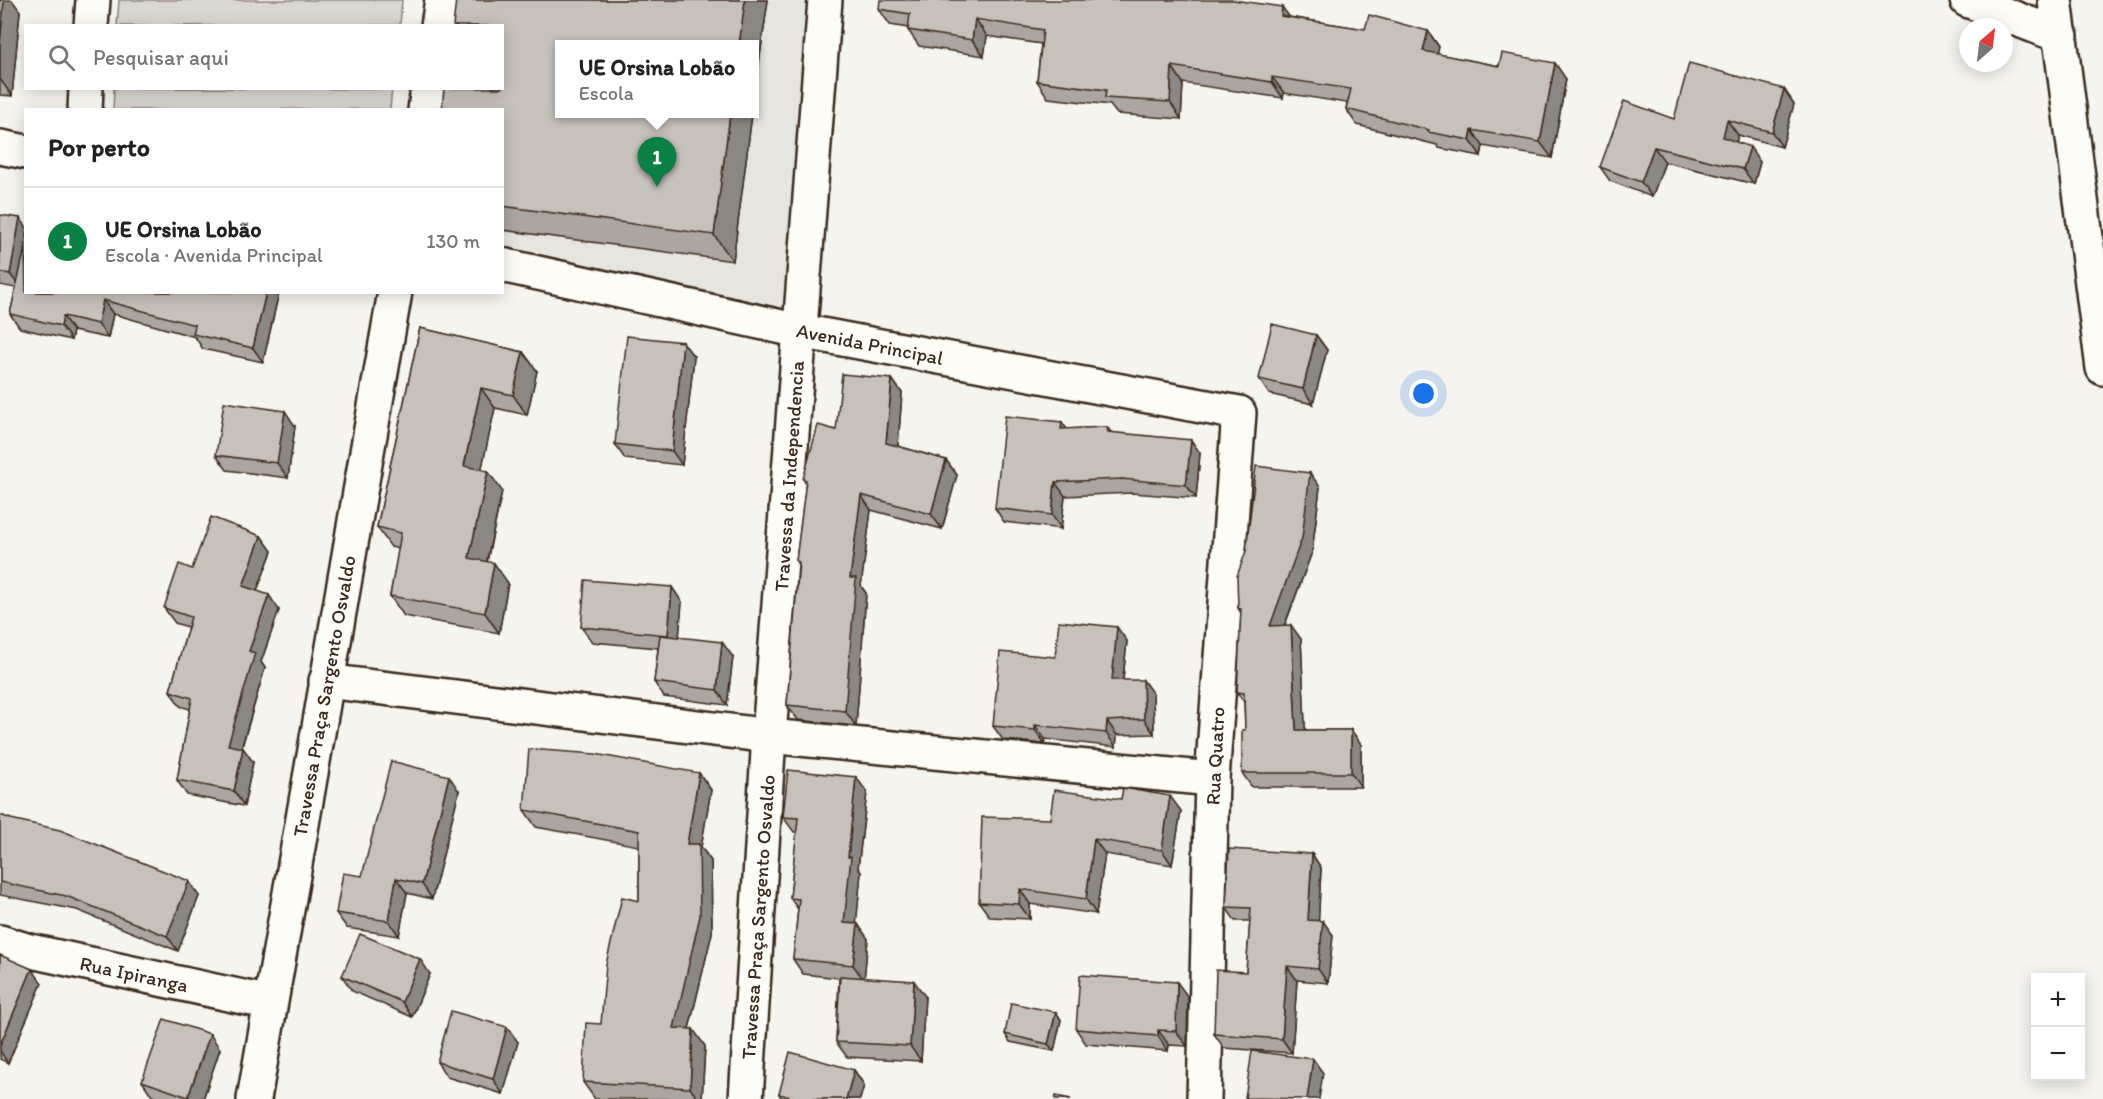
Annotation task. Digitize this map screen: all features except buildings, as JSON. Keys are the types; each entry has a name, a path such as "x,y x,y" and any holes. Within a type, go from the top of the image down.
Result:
{"street":[{"path":"91,24 93,0"},
{"path":"438,24 442,0"},
{"name":"Travessa da Independencia","path":"769,736 825,0"},
{"path":"1967,0 2061,36"},
{"path":"2055,0 2097,281 2103,368"},
{"path":"85,108 86,90"},
{"path":"425,108 428,90"},
{"path":"0,147 24,152"},
{"name":"Avenida Principal","path":"504,266 800,331 1239,413"},
{"name":"Travessa Praça Sargento Osvaldo","path":"254,1099 395,294"},
{"name":"Rua Quatro","path":"1204,1099 1212,779 1239,413"},
{"path":"326,681 769,736 1212,779"},
{"name":"Travessa Praça Sargento Osvaldo","path":"746,1099 769,736"},
{"name":"Rua Ipiranga","path":"0,942 26,950 270,1003"}],"shaded area":[{"path":"119,0 402,0 400,24 117,24"},
{"path":"442,0 825,0 800,331 504,265 504,108 495,108 432,90 504,90 504,24 497,24"},
{"path":"114,90 392,90 390,108 113,108"}],"place":[{"name":"UE Orsina Lobão","path":"657,187"}]}
